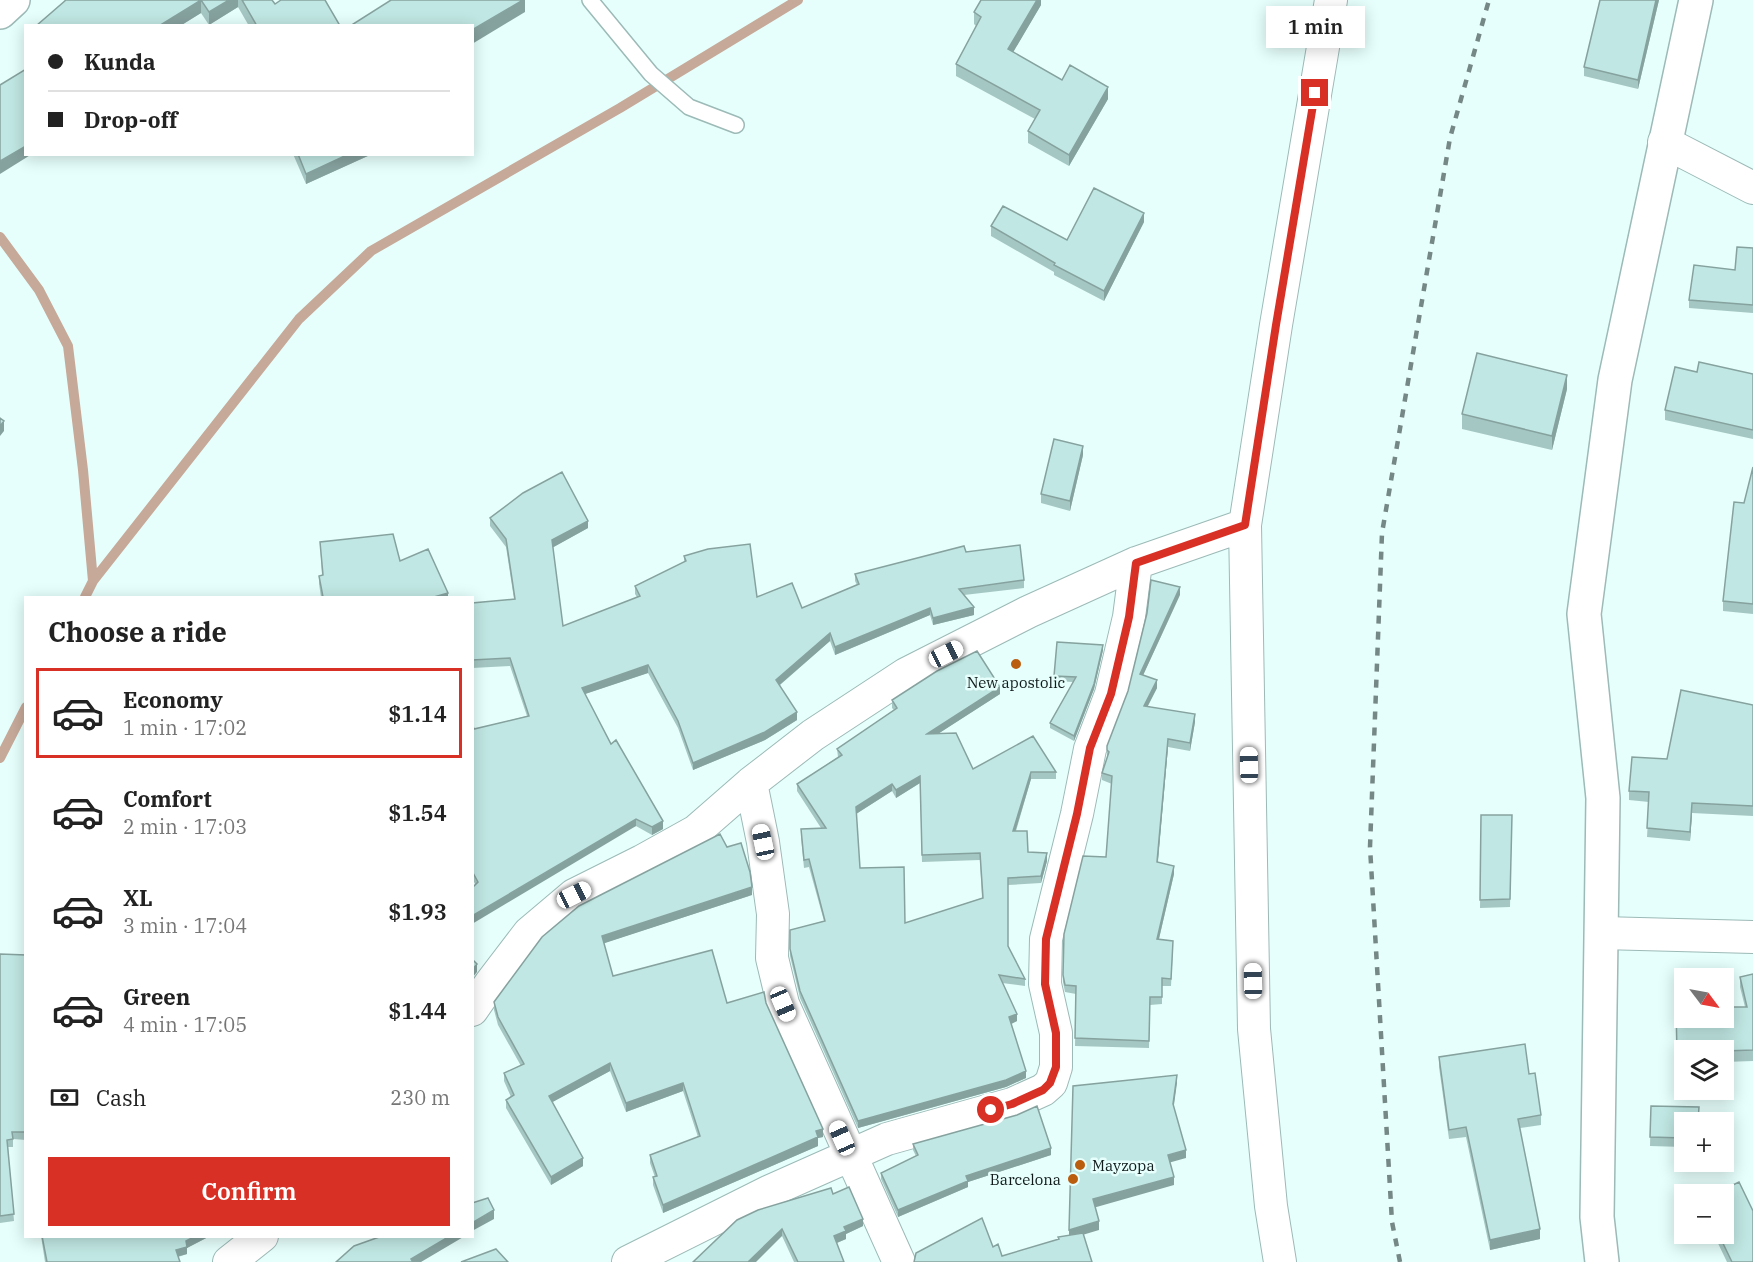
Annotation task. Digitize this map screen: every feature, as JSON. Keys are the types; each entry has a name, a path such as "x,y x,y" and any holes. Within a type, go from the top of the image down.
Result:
{"street":[{"path":"0,12 13,0"},
{"path":"1281,1262 1271,1206 1254,1029 1245,525 1331,0"},
{"path":"1602,1262 1597,1217 1603,798 1584,614 1615,380 1696,0"},
{"path":"1664,142 1753,188"},
{"path":"474,1007 529,933 574,895 696,831 751,783 813,735 906,675 1028,612 1136,563 1245,525"},
{"path":"628,1262 770,1191 887,1139 1012,1104 1043,1090 1050,1083 1056,1067 1056,1033 1045,984 1046,939 1077,814 1090,748 1114,683 1129,617 1136,563"},
{"path":"751,783 763,842 773,914 772,958 783,1004 849,1156 899,1262"},
{"path":"1602,933 1753,937"},
{"path":"229,1262 259,1238"}],"lane":[{"path":"590,0 651,74 689,107 735,125"}],"building":[{"path":"66,0 201,0 162,24 38,24"},
{"path":"201,0 229,0 209,12"},
{"path":"242,0 272,0 275,4 281,0 325,0 339,24 256,24"},
{"path":"391,0 523,0 474,29 474,24 353,24"},
{"path":"981,0 1037,0 1008,49 1062,80 1070,65 1108,87 1069,155 1028,131 1040,110 956,64 981,17 974,12"},
{"path":"1600,0 1656,0 1638,80 1584,67"},
{"path":"24,70 24,147 0,161 0,85"},
{"path":"299,156 345,156 306,174"},
{"path":"1094,188 1144,213 1104,291 1054,265 1055,263 991,226 1003,206 1067,240"},
{"path":"1737,247 1753,248 1753,305 1689,300 1694,265 1735,270"},
{"path":"1477,353 1567,375 1552,436 1462,414"},
{"path":"1699,362 1753,374 1753,430 1665,410 1675,367 1697,372"},
{"path":"1054,439 1083,446 1070,501 1041,494"},
{"path":"1753,467 1753,604 1723,601 1734,502 1744,503"},
{"path":"562,472 588,521 552,540 563,626 640,596 635,586 686,561 684,556 708,549 750,544 757,597 792,583 802,608 859,584 855,574 964,546 966,552 1020,545 1024,580 959,589 974,607 933,618 930,608 835,647 830,633 776,680 797,712 765,732 693,763 678,721 648,665 582,688 611,744 616,740 663,821 652,827 636,819 474,915 474,886 478,882 474,875 474,729 529,716 510,658 474,660 474,603 515,599 506,539 490,518 523,493"},
{"path":"393,534 400,561 428,549 448,593 438,596 323,596 319,576 323,575 320,542"},
{"path":"1151,580 1180,587 1140,674 1157,680 1144,706 1195,714 1190,743 1168,739 1157,862 1174,866 1157,939 1173,941 1171,979 1162,978 1162,997 1150,997 1149,1041 1075,1038 1076,986 1065,985 1063,975 1064,934 1083,856 1106,857 1112,776 1102,773 1109,752 1107,746 1128,691 1147,613"},
{"path":"1057,642 1103,645 1094,684 1074,736 1050,723 1076,677 1054,676"},
{"path":"977,651 1000,687 927,734 956,733 973,769 1033,736 1056,772 1031,772 1013,831 1027,831 1028,852 1047,853 1041,876 1008,878 1008,946 1025,979 999,975 1017,1014 1009,1017 1026,1071 1006,1080 858,1121 800,991 790,949 790,930 825,921 809,859 804,860 801,829 826,828 797,784 842,755 837,749 897,708 892,700 937,671","holes":["920,776 922,855 980,853 983,898 905,923 904,867 860,868 856,807 892,784 896,790"]},
{"path":"1681,690 1753,705 1753,806 1692,803 1690,832 1647,828 1649,792 1629,791 1632,757 1667,759"},
{"path":"1481,815 1512,815 1510,899 1480,900"},
{"path":"720,834 727,847 741,843 752,887 602,936 613,976 712,950 727,1003 764,992 766,1003 823,1129 816,1131 818,1137 663,1205 653,1177 657,1176 650,1155 700,1136 683,1083 626,1103 610,1063 549,1096 583,1158 551,1177 506,1100 514,1095 504,1073 524,1064 498,1017 494,1002 542,937 579,906"},
{"path":"0,954 24,955 24,1132 12,1132 13,1139 7,1140 14,1214 0,1216"},
{"path":"1753,974 1753,1050 1734,1051 1734,1040 1677,1040 1676,1028 1734,1028 1734,1007 1747,1007 1740,977"},
{"path":"1525,1044 1529,1074 1535,1073 1541,1115 1518,1119 1540,1229 1490,1240 1466,1127 1449,1130 1439,1057"},
{"path":"1177,1075 1173,1104 1186,1150 1168,1155 1174,1177 1093,1199 1099,1221 1069,1230 1073,1086"},
{"path":"1037,1106 1051,1148 966,1176 968,1181 898,1210 881,1173 918,1155 913,1144 1017,1115"},
{"path":"1651,1106 1699,1107 1699,1112 1674,1112 1674,1138 1650,1137"},
{"path":"1739,1182 1753,1211 1753,1262 1732,1262 1723,1244 1734,1244 1734,1184"},
{"path":"849,1187 863,1219 844,1227 846,1231 834,1236 844,1262 798,1262 782,1229 748,1262 693,1262 737,1220 758,1210 831,1188 833,1194"},
{"path":"488,1198 494,1210 474,1222 474,1202"},
{"path":"982,1218 993,1247 998,1244 1002,1256 1059,1239 1058,1237 1083,1233 1092,1262 914,1262 916,1253"},
{"path":"42,1238 192,1238 186,1241 187,1247 176,1250 180,1262 47,1262"},
{"path":"376,1238 447,1238 411,1259 413,1262 336,1262 354,1246"},
{"path":"496,1249 508,1262 461,1262"}],"waterway":[{"path":"86,596 93,581 299,319 371,251 620,108 798,0"},
{"path":"0,237 39,290 68,346 93,581"},
{"path":"0,758 24,711"}],"railway":[{"path":"1400,1262 1392,1222 1370,847 1382,533 1450,138 1489,0"}],"place":[{"name":"New apostolic","path":"1016,664"},
{"name":"Mayzopa","path":"1080,1165"},
{"name":"Barcelona","path":"1073,1179"}],"route":[{"path":"991,1110 1012,1104 1043,1090 1050,1083 1056,1067 1056,1033 1045,984 1046,939 1077,814 1090,748 1111,694 1129,617 1136,563 1245,525 1315,93"}]}
